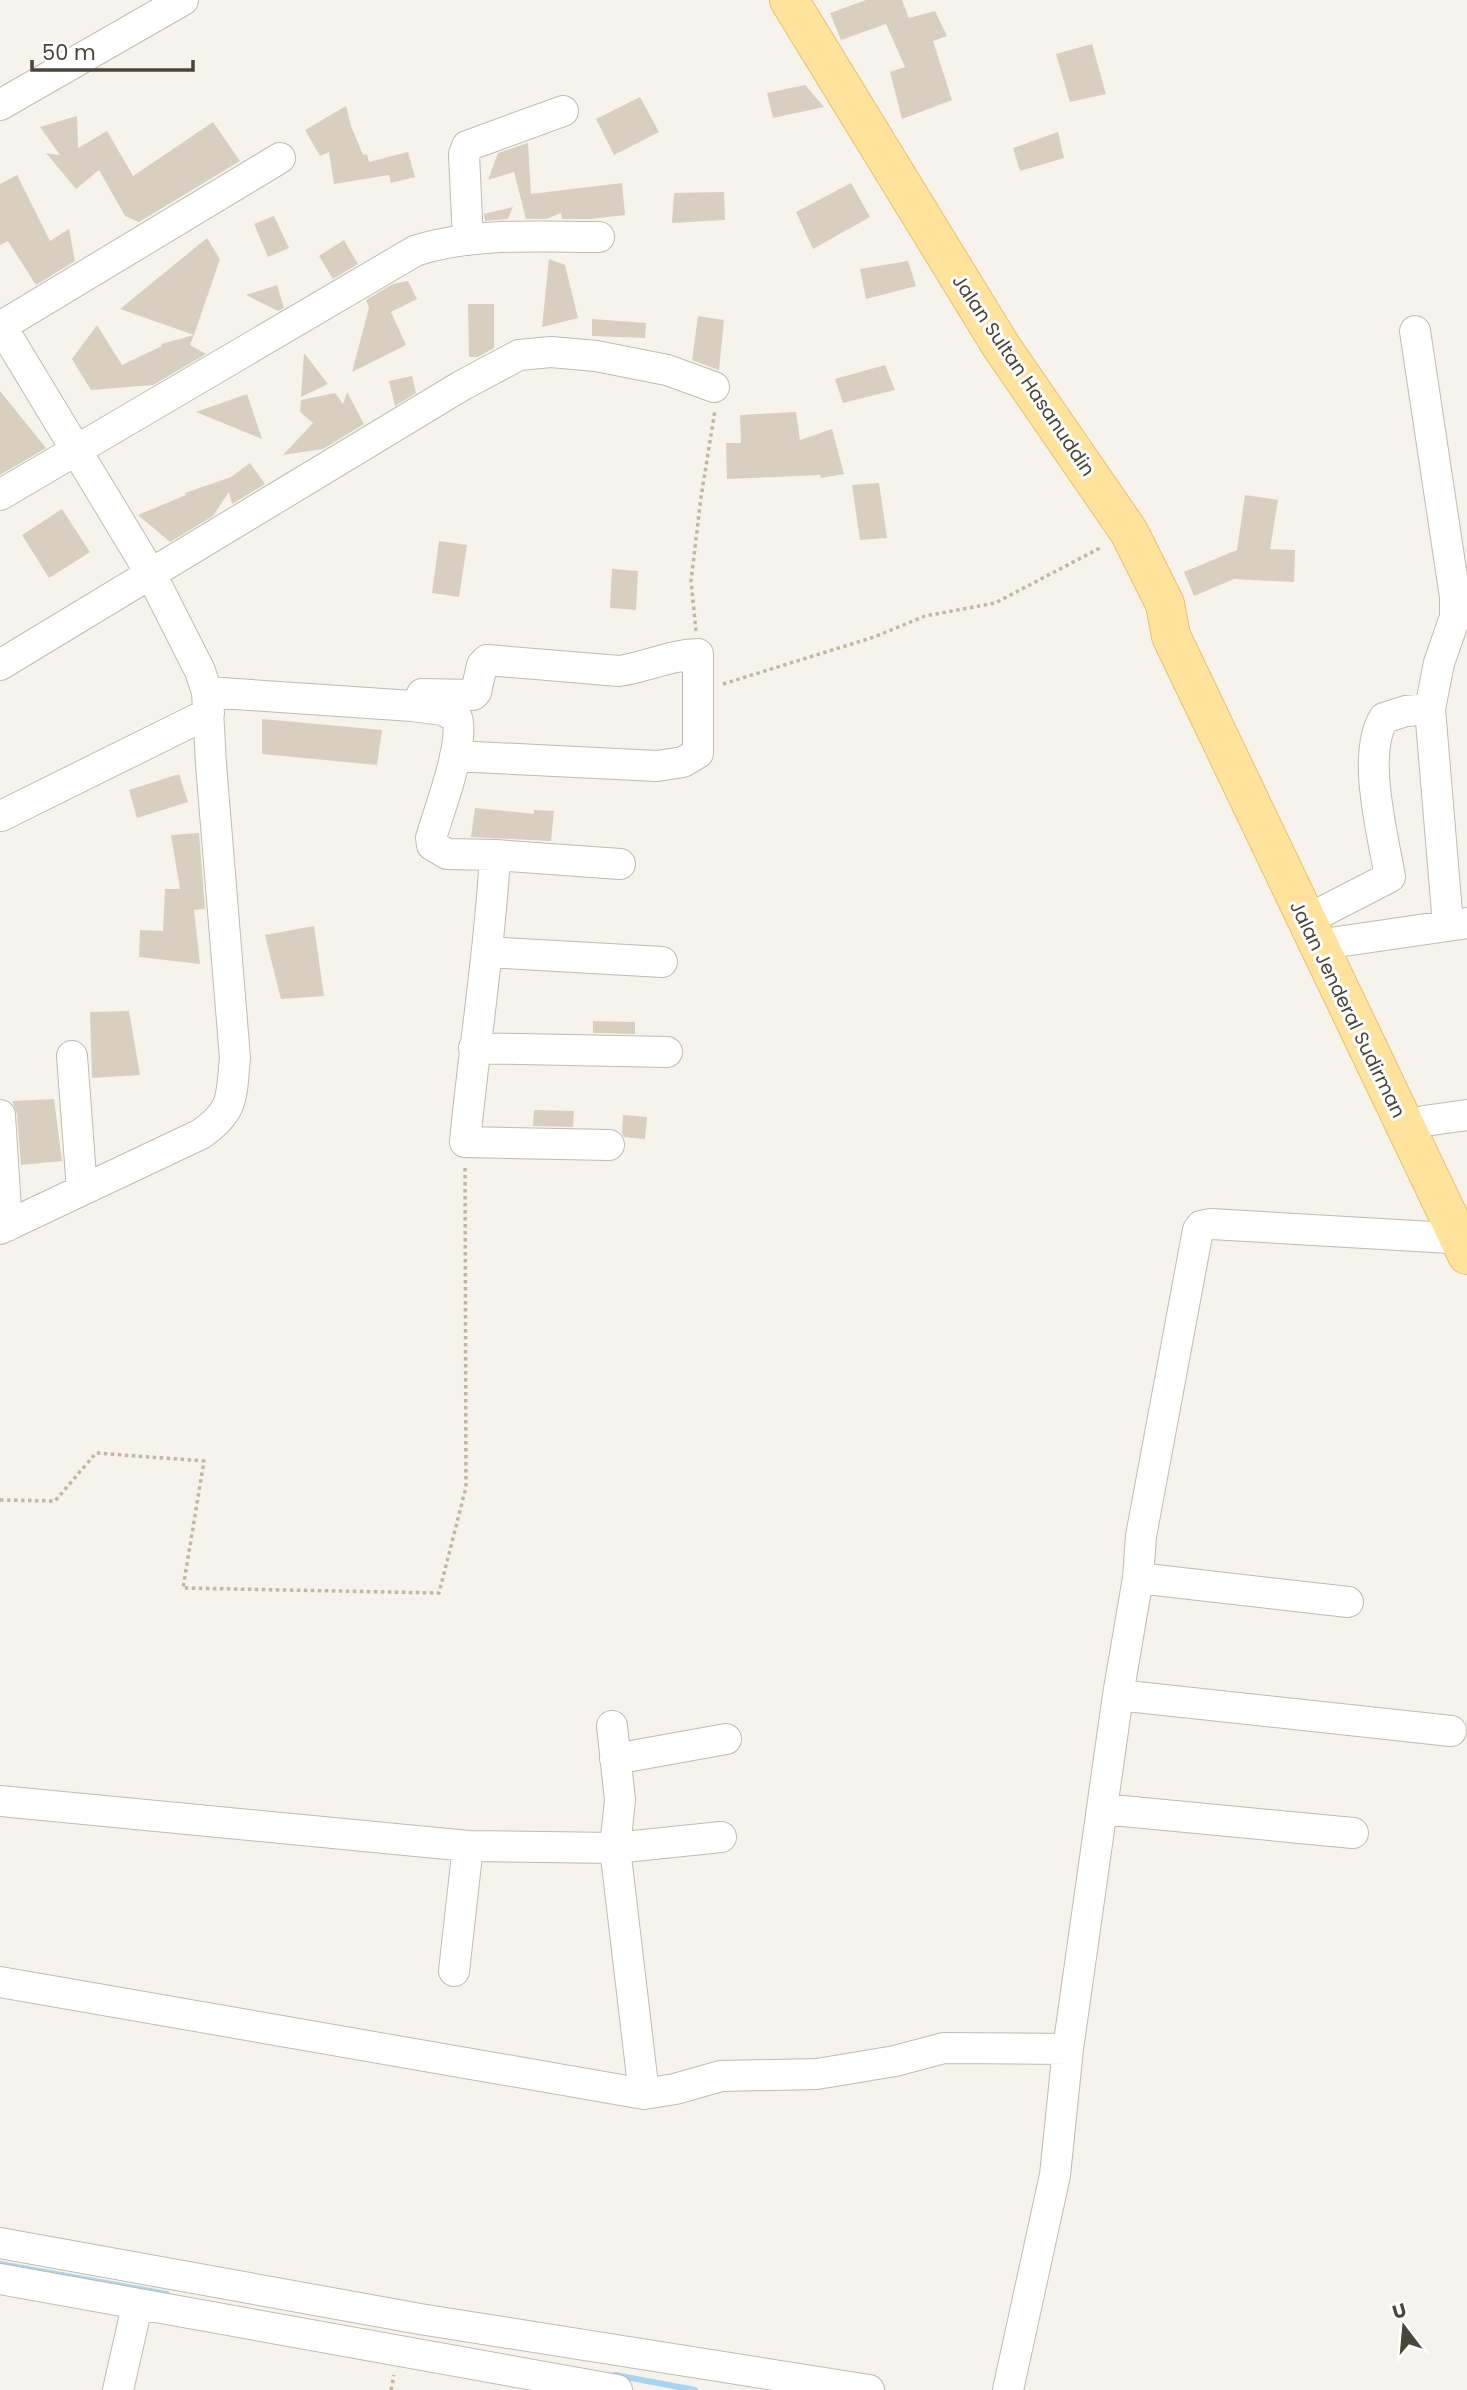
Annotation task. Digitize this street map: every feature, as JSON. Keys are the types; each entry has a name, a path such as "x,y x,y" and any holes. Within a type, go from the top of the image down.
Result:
{"main road":[{"name":"Jalan Sultan Hasanuddin","path":"789,0 1001,346 1129,532 1165,604 1171,636 1230,763"},
{"path":"1165,604 1184,626 1326,934 1424,1121 1465,1237"},
{"name":"Jalan Jenderal Sudirman","path":"1230,763 1326,934 1465,1237"}],"street":[{"path":"0,105 183,0"},
{"path":"468,240 464,154 467,146 563,111"},
{"path":"0,1115 3,1228 201,1134 219,1121 231,1098 235,1058 208,702 200,671 151,574 1,326 280,158"},
{"path":"0,495 415,251 446,242 468,240 600,237"},
{"path":"1326,934 1458,924 1430,709 1439,663 1455,617 1455,597 1415,331"},
{"path":"0,665 461,386 519,355 551,352 596,356 667,370 714,387"},
{"path":"412,706 417,695 423,693 473,695 482,664 487,660 619,671 678,655 698,654 698,753 683,762 657,766 455,756"},
{"path":"1,816 208,702 412,706 443,710 457,718 459,733 455,756 431,838 432,845 447,854 620,864"},
{"path":"1326,934 1390,877 1373,771 1377,729 1384,718 1406,711 1430,709"},
{"path":"495,855 487,952 465,1142 609,1145"},
{"path":"487,952 662,962"},
{"path":"474,1048 667,1052"},
{"path":"72,1056 82,1190"},
{"path":"1424,1121 1467,1115"},
{"path":"1008,2390 1055,2175 1068,2049 1101,1809 1138,1578 1143,1523 1195,1239 1201,1226 1211,1224 1465,1237"},
{"path":"1138,1578 1348,1602"},
{"path":"1118,1695 1451,1731"},
{"path":"612,1726 620,1800 615,1848 644,2094"},
{"path":"615,1759 726,1739"},
{"path":"0,1801 468,1846 615,1848 721,1837"},
{"path":"1101,1809 1353,1833"},
{"path":"454,1971 468,1846"},
{"path":"0,1982 644,2094 721,2076 817,2074 895,2061 944,2048 1068,2049"},
{"path":"0,2243 407,2316 869,2390"},
{"path":"0,2279 617,2390"},
{"path":"118,2390 137,2305"}],"path":[{"path":"698,654 691,581 701,497 718,394 714,387"},
{"path":"698,692 874,637 925,616 995,603 1129,532"},
{"path":"0,1500 55,1501 96,1453 204,1461 183,1588 439,1593 466,1487 465,1142"}],"building":[{"path":"866,0 902,0 909,18 935,11 947,36 933,41 952,100 902,119 890,72 905,67 886,24 841,40 830,13"},
{"path":"1092,44 1106,94 1070,102 1056,54"},
{"path":"805,85 824,107 773,118 767,93"},
{"path":"640,97 659,132 614,155 596,119"},
{"path":"346,106 351,126 363,155 367,154 369,162 408,152 415,177 391,183 389,175 334,184 329,152 320,156 305,130"},
{"path":"77,116 78,148 107,131 133,176 213,122 240,161 139,222 125,216 99,170 76,189 46,153 60,155 40,127"},
{"path":"1058,132 1064,158 1020,171 1013,148"},
{"path":"528,143 531,194 622,183 625,215 562,219 561,213 546,219 526,219 514,172 488,180 498,153"},
{"path":"17,175 50,241 69,229 75,261 36,285 8,241 0,245 0,184"},
{"path":"851,183 870,217 813,249 796,212"},
{"path":"724,192 725,220 672,223 674,193"},
{"path":"513,207 508,219 485,221 484,214"},
{"path":"274,216 289,248 268,257 254,224"},
{"path":"207,238 220,259 194,335 120,309"},
{"path":"344,240 358,264 333,279 319,256"},
{"path":"549,259 565,265 578,318 542,327"},
{"path":"908,261 916,286 866,299 860,269"},
{"path":"408,281 417,299 391,312 406,345 352,372 369,308 366,300 393,284"},
{"path":"277,285 284,308 278,311 246,295"},
{"path":"468,304 494,304 494,348 478,357 469,357"},
{"path":"698,316 724,320 719,370 692,360"},
{"path":"592,319 646,323 645,338 592,336"},
{"path":"97,325 122,365 162,346 161,344 194,335 190,345 206,354 153,385 91,390 72,359"},
{"path":"304,353 328,384 301,397"},
{"path":"885,365 895,390 843,403 835,379"},
{"path":"412,376 416,393 395,406 389,381"},
{"path":"0,391 46,448 0,475"},
{"path":"347,392 364,424 323,449 283,455 313,423 300,412 301,400 335,393 343,404"},
{"path":"247,394 262,439 196,412"},
{"path":"796,412 800,440 832,429 844,474 821,478 820,475 727,479 726,443 741,443 740,415"},
{"path":"250,463 265,484 232,504 229,492 213,516 170,542 138,515 186,495 185,493 231,477"},
{"path":"879,483 887,538 860,540 852,485"},
{"path":"1245,495 1278,500 1270,549 1295,550 1294,582 1234,579 1194,596 1184,572 1237,550"},
{"path":"62,509 90,552 49,578 22,535"},
{"path":"439,541 467,545 459,597 432,593"},
{"path":"612,569 638,571 636,610 610,608"},
{"path":"262,719 382,730 377,765 262,754"},
{"path":"179,774 188,802 137,818 129,790"},
{"path":"475,808 534,814 534,810 554,811 551,841 471,837"},
{"path":"199,833 205,909 194,910 200,964 139,957 140,930 163,931 165,889 180,889 171,835"},
{"path":"314,926 324,996 281,999 265,935"},
{"path":"129,1011 140,1075 92,1078 90,1012"},
{"path":"593,1021 635,1022 635,1034 593,1033"},
{"path":"54,1099 62,1161 21,1165 17,1114 12,1101"},
{"path":"534,1110 574,1111 573,1127 533,1126"},
{"path":"623,1115 647,1117 645,1139 624,1137"}],"waterway":[{"path":"0,2264 167,2294"},
{"path":"615,2375 695,2390"}]}
